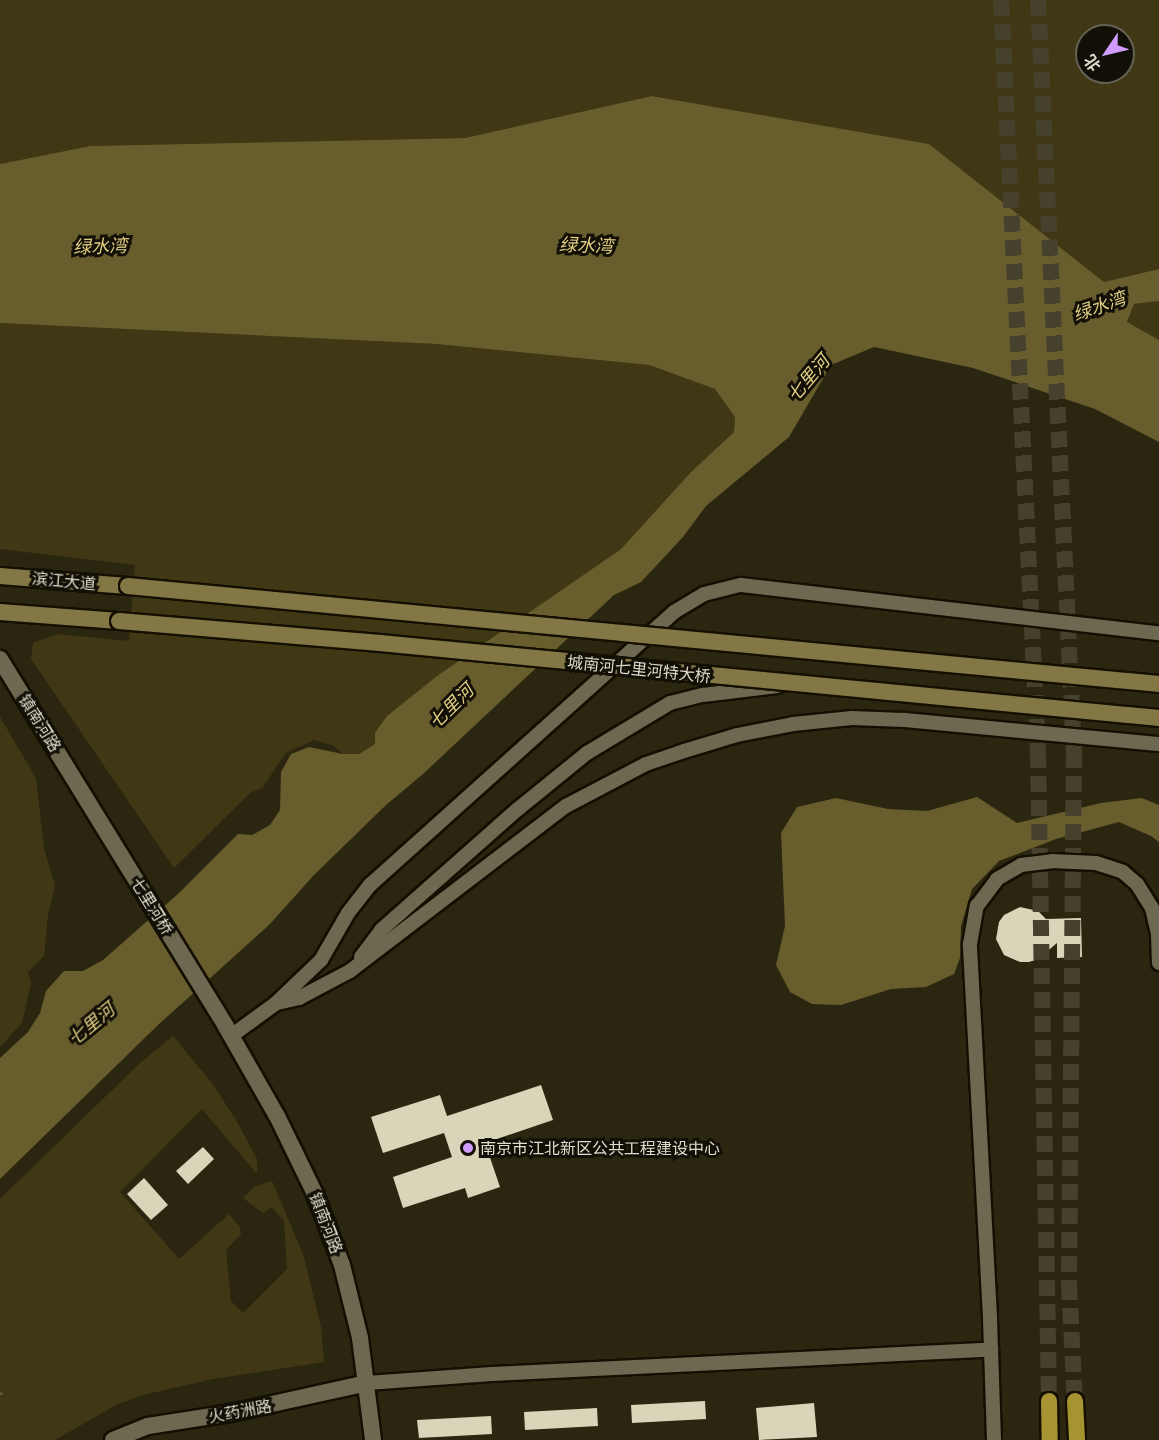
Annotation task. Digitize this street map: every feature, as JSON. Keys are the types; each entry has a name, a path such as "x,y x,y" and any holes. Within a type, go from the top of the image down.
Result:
{"highway":[{"path":"1049,1401 1050,1440"},
{"path":"1075,1401 1077,1440"}],"main road":[{"name":"滨江大道","path":"0,576 128,586"},
{"name":"城南河七里河特大桥","path":"128,586 1159,684"},
{"name":"城南河七里河特大桥","path":"0,612 1159,718"}],"street":[{"path":"228,1030 275,1004 321,960 348,913 371,884 674,612 704,594 741,585 1159,633"},
{"name":"镇南河路","path":"0,659 79,788"},
{"path":"350,971 381,930 587,753 670,703 703,695 793,684"},
{"path":"275,1004 299,998 350,971 566,806 646,764 737,735 793,724 852,718 904,720 1159,744"},
{"name":"七里河桥","path":"79,788 228,1030"},
{"path":"994,1440 970,944 977,906 997,879 1021,865 1052,861 1096,863 1123,872 1137,884 1152,908 1158,935 1159,963"},
{"name":"镇南河路","path":"228,1030 277,1116 315,1194 342,1266 360,1338 373,1440"},
{"path":"367,1383 492,1374 991,1350"},
{"name":"火药洲路","path":"113,1440 148,1426 231,1413 367,1383"}],"shaded area":[{"path":"0,0 1159,0 1159,269 1104,282 929,144 652,96 465,138 90,146 0,164"},
{"path":"1159,301 1159,340 1127,323 1134,304"},
{"path":"0,323 436,344 649,365 715,389 735,417 734,432 691,472 621,549 437,676 387,716 375,744 359,754 343,754 334,746 314,740 286,753 262,788 250,793 174,868 31,659 33,643 58,634 129,641 135,565 0,549"},
{"path":"0,717 36,778 44,849 55,885 48,916 44,956 28,972 31,983 22,1023 0,1047"},
{"path":"173,1036 212,1083 236,1120 257,1159 257,1174 202,1109 120,1192 179,1259 229,1214 240,1227 241,1234 226,1250 231,1301 243,1313 287,1269 284,1221 272,1207 263,1213 243,1198 254,1187 272,1181 303,1254 321,1327 324,1362 213,1379 143,1395 116,1405 55,1440 0,1440 0,1199 140,1063"}],"water":[{"path":"652,96 929,144 1104,282 1159,269 1159,301 1134,304 1127,322 1159,340 1159,442 1095,409 973,368 874,347 831,365 789,437 706,506 683,537 641,582 614,595 423,774 386,805 314,875 269,925 158,1025 0,1179 0,1058 28,1032 40,1013 46,991 64,971 83,971 103,960 179,893 238,834 252,835 270,825 280,810 281,772 291,754 309,747 343,754 359,754 375,744 375,733 387,716 437,676 621,549 691,472 734,432 735,417 715,389 649,365 436,344 0,323 0,164 90,146 465,138"},
{"path":"977,797 1017,823 1101,803 1142,798 1159,805 1159,842 1119,822 1056,839 999,861 972,889 961,926 960,958 954,974 926,987 891,989 841,1005 812,1004 790,992 776,965 785,926 781,833 797,807 836,798 888,809 927,811"}],"building":[{"path":"1020,907 1038,911 1046,919 1081,918 1082,957 1057,958 1057,943 1038,959 1029,962 1020,962 1004,955 996,939 999,922 1004,915"},
{"name":"南京市江北新区公共工程建设中心","path":"541,1085 553,1120 485,1143 500,1187 468,1198 465,1188 403,1208 393,1177 452,1157 444,1133 383,1153 371,1117 440,1095 447,1116"},
{"path":"203,1147 214,1159 188,1184 176,1171"},
{"path":"144,1178 168,1205 151,1220 127,1194"},
{"path":"705,1401 706,1419 632,1423 631,1405"},
{"path":"814,1403 817,1437 759,1440 756,1408"},
{"path":"597,1408 598,1426 525,1430 524,1412"},
{"path":"491,1416 492,1434 419,1438 417,1420"}],"tunnel":[{"path":"1001,0 1038,752 1049,1401"},
{"path":"1038,0 1074,752 1069,1284 1075,1401"}],"place":[{"name":"南京市江北新区公共工程建设中心","path":"468,1148"}],"water label":[{"name":"绿水湾","path":"586,245"},
{"name":"绿水湾","path":"100,246"},
{"name":"绿水湾","path":"1099,306"},
{"name":"七里河","path":"808,378"},
{"name":"七里河","path":"451,706"},
{"name":"七里河","path":"91,1024"}]}
